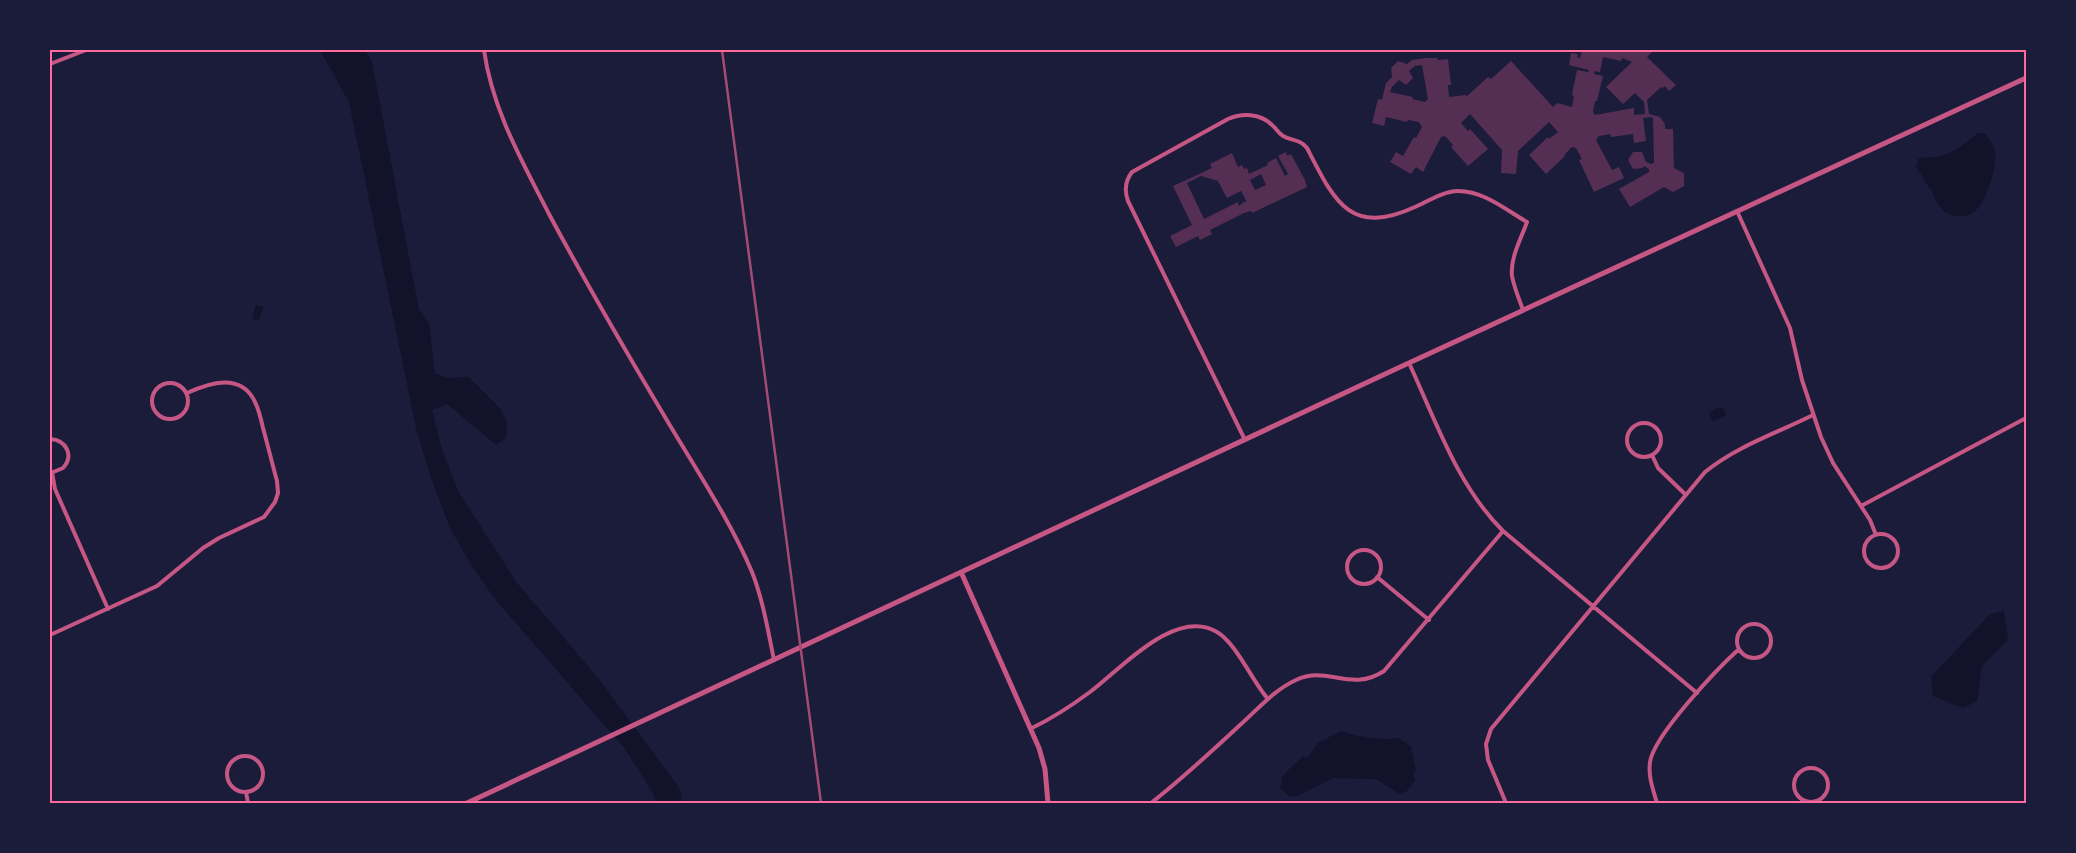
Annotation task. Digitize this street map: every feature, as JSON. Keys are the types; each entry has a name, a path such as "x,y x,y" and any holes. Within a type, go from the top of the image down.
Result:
{"street":[{"path":"50,64 86,50"},
{"path":"484,50 494,100 536,188 598,304 714,499 744,555 758,591 774,660"},
{"path":"468,803 1409,363 2026,78"},
{"path":"1245,440 1128,201 1125,191 1126,181 1132,172 1228,119 1241,115 1260,118 1272,124 1283,136 1302,142 1333,197 1345,208 1359,215 1374,218 1391,217 1447,193 1458,191 1478,194 1527,222 1512,270 1523,310"},
{"path":"1737,212 1790,328 1802,380 1833,463 1861,506 1876,535"},
{"path":"1409,363 1458,470 1482,508 1503,531 1697,693"},
{"path":"50,635 157,586 211,543 264,516 275,502 278,493 277,481 258,409 252,396 241,386 220,382 202,386 186,394"},
{"path":"176,384 186,394 187,407 178,418 164,418 154,409 153,395 162,385 176,384"},
{"path":"1506,803 1488,760 1486,744 1491,729 1706,472 1719,461 1814,415"},
{"path":"1861,506 2026,418"},
{"path":"1648,423 1658,429 1661,440 1660,446 1652,455 1636,455 1629,447 1627,442 1629,432 1636,424 1648,423"},
{"path":"50,439 62,442 68,453 65,465 59,471 51,472 55,489 108,608"},
{"path":"1652,455 1658,468 1686,495"},
{"path":"1151,803 1175,785 1268,699 1290,683 1309,676 1325,675 1358,681 1372,678 1384,670 1429,620 1503,531"},
{"path":"1876,535 1888,535 1898,548 1896,559 1887,566 1882,567 1872,564 1865,556 1865,545 1876,535"},
{"path":"1362,550 1372,553 1379,561 1380,572 1377,577 1363,584 1352,580 1347,570 1349,559 1362,550"},
{"path":"961,572 1032,728 1045,769 1048,803"},
{"path":"1377,577 1429,620"},
{"path":"1759,624 1770,633 1771,646 1763,656 1750,657 1739,649 1738,636 1746,626 1759,624"},
{"path":"1032,728 1067,709 1162,636 1191,627 1205,628 1217,632 1228,641 1268,699"},
{"path":"1657,803 1650,782 1651,755 1662,736 1697,693 1739,649"},
{"path":"245,756 258,760 263,773 259,786 246,792 233,787 227,774 232,761 245,756"},
{"path":"1813,768 1826,776 1828,782 1826,793 1820,802 1802,800 1795,792 1794,780 1801,771 1813,768"},
{"path":"246,792 248,803"}],"shaded area":[{"path":"320,50 365,50 372,62 419,310 429,323 435,374 449,378 469,377 500,408 507,422 506,438 496,445 447,404 432,410 442,449 458,491 517,583 599,679 680,789 682,803 656,803 653,793 625,749 495,599 473,568 450,528 430,475 416,428 349,102"},
{"path":"1978,133 1985,133 1994,150 1995,159 1990,183 1984,199 1973,213 1965,216 1948,214 1940,207 1931,189 1916,168 1918,159 1938,157 1951,152"},
{"path":"256,305 263,307 259,321 252,319"},
{"path":"1717,408 1723,408 1726,415 1713,422 1709,414"},
{"path":"2004,611 2008,640 1982,666 1977,701 1963,708 1933,696 1931,677 1990,614"},
{"path":"1341,731 1370,738 1399,738 1411,747 1416,770 1413,773 1415,780 1407,791 1399,794 1376,779 1333,778 1296,797 1288,796 1280,788 1281,780 1286,773 1303,756 1307,758 1318,743"}],"building":[{"path":"1582,50 1654,50 1647,57 1676,85 1669,91 1665,86 1661,87 1647,100 1649,114 1660,117 1665,124 1665,129 1673,129 1674,168 1684,173 1684,186 1673,192 1664,187 1630,207 1619,189 1649,172 1649,169 1644,166 1643,168 1633,169 1628,160 1633,152 1642,152 1646,162 1654,163 1653,118 1651,117 1643,118 1646,141 1634,143 1633,134 1611,137 1610,134 1599,136 1596,140 1612,170 1619,167 1624,178 1594,192 1579,160 1582,159 1576,148 1572,147 1546,174 1529,155 1548,137 1549,139 1558,132 1549,122 1518,151 1516,174 1501,173 1502,150 1470,114 1461,123 1468,131 1470,129 1488,149 1468,166 1451,147 1453,145 1445,136 1441,137 1423,172 1416,167 1411,174 1390,162 1396,152 1403,156 1422,127 1419,122 1408,120 1407,122 1386,117 1384,126 1372,123 1378,99 1382,100 1386,83 1392,77 1391,68 1398,61 1407,64 1412,60 1425,58 1448,59 1451,85 1448,85 1449,97 1467,96 1488,77 1491,79 1511,61 1553,107 1557,103 1572,107 1574,96 1572,95 1577,70 1588,72 1589,70 1569,65 1571,53 1578,54 1577,57 1580,58","holes":["1603,57 1621,61 1622,58 1632,62 1606,87 1623,104 1635,93 1644,102 1645,114 1634,115 1634,108 1595,115 1593,112 1595,101 1597,101 1603,76 1594,74 1595,71 1600,72","1422,65 1428,99 1425,102 1412,99 1413,97 1390,92 1399,80 1406,85 1413,78 1409,71 1415,66"]},
{"path":"1286,152 1287,156 1291,154 1307,187 1252,213 1251,211 1244,213 1210,230 1212,234 1200,240 1198,236 1176,247 1170,236 1192,225 1173,186 1212,168 1210,164 1232,153 1238,167 1242,165 1244,169 1247,168 1249,174 1268,165 1267,163 1276,158 1285,176 1288,174 1278,156","holes":["1261,174 1266,185 1255,190 1250,180","1201,176 1218,181 1227,198 1241,191 1247,202 1239,206 1238,202 1204,219 1187,183"]}],"railway":[{"path":"722,50 821,803"}]}
